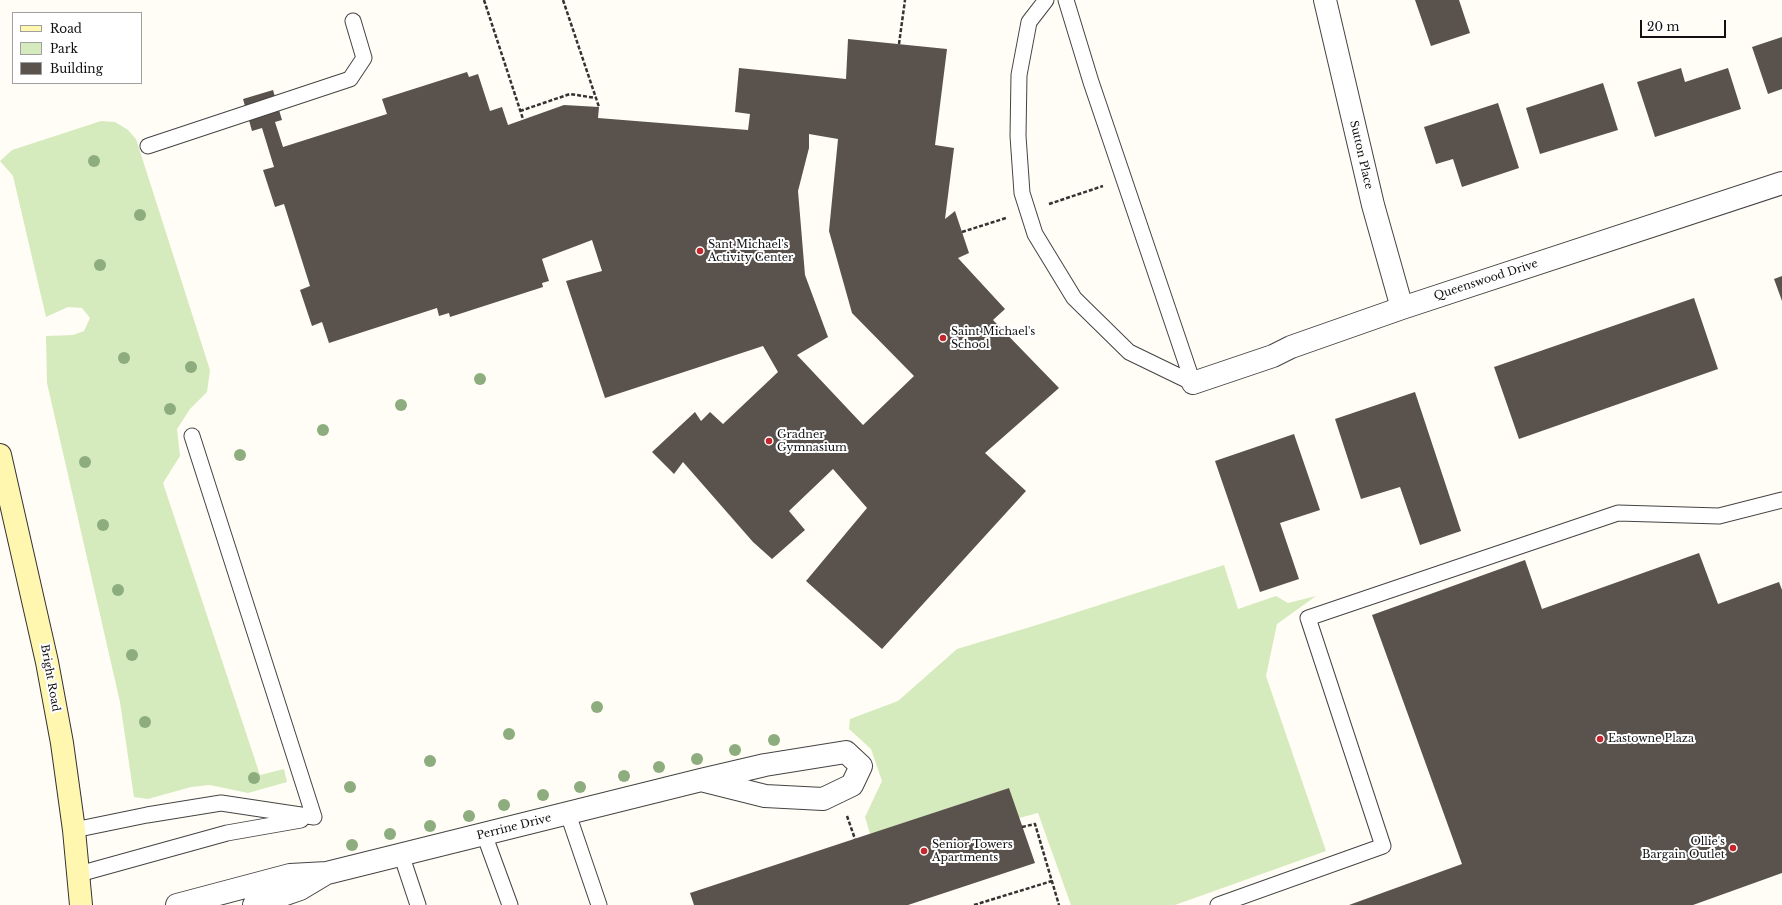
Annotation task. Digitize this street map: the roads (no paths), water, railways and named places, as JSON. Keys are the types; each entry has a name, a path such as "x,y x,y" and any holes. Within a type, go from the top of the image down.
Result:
{"main road":[{"name":"Bright Road","path":"0,455 43,641 62,743 74,830 81,905"}],"street":[{"name":"Sutton Place","path":"1325,0 1373,205 1402,308"},
{"name":"Queenswood Drive","path":"1193,383 1273,356 1291,347 1402,308 1782,183"},
{"name":"Perrine Drive","path":"177,905 290,875 327,873 700,780 765,765 846,752 861,766 852,785 823,799 765,796 700,780"},
{"name":"Perrine Drive","path":"254,905 300,889 327,873"}],"lane":[{"path":"1046,0 1029,22 1019,75 1018,136 1022,193 1035,234 1074,298 1128,352 1193,383"},
{"path":"1066,0 1091,82 1193,383"},
{"path":"148,146 350,79 364,58 353,21"},
{"path":"192,436 314,817"},
{"path":"1218,905 1383,846 1308,618 1618,513 1719,516 1782,500"},
{"path":"74,830 147,815 221,803 314,817"},
{"path":"568,814 599,905"},
{"path":"78,874 227,833 314,817"},
{"path":"484,834 510,905"},
{"path":"401,854 418,905"}],"place":[{"name":"Sant Michael's Activity Center","path":"700,251"},
{"name":"Saint Michael's School","path":"943,338"},
{"name":"Gradner Gymnasium","path":"769,441"},
{"name":"Eastowne Plaza","path":"1600,739"},
{"name":"Ollie's Bargain Outlet","path":"1733,848"},
{"name":"Senior Towers Apartments","path":"924,851"}]}
